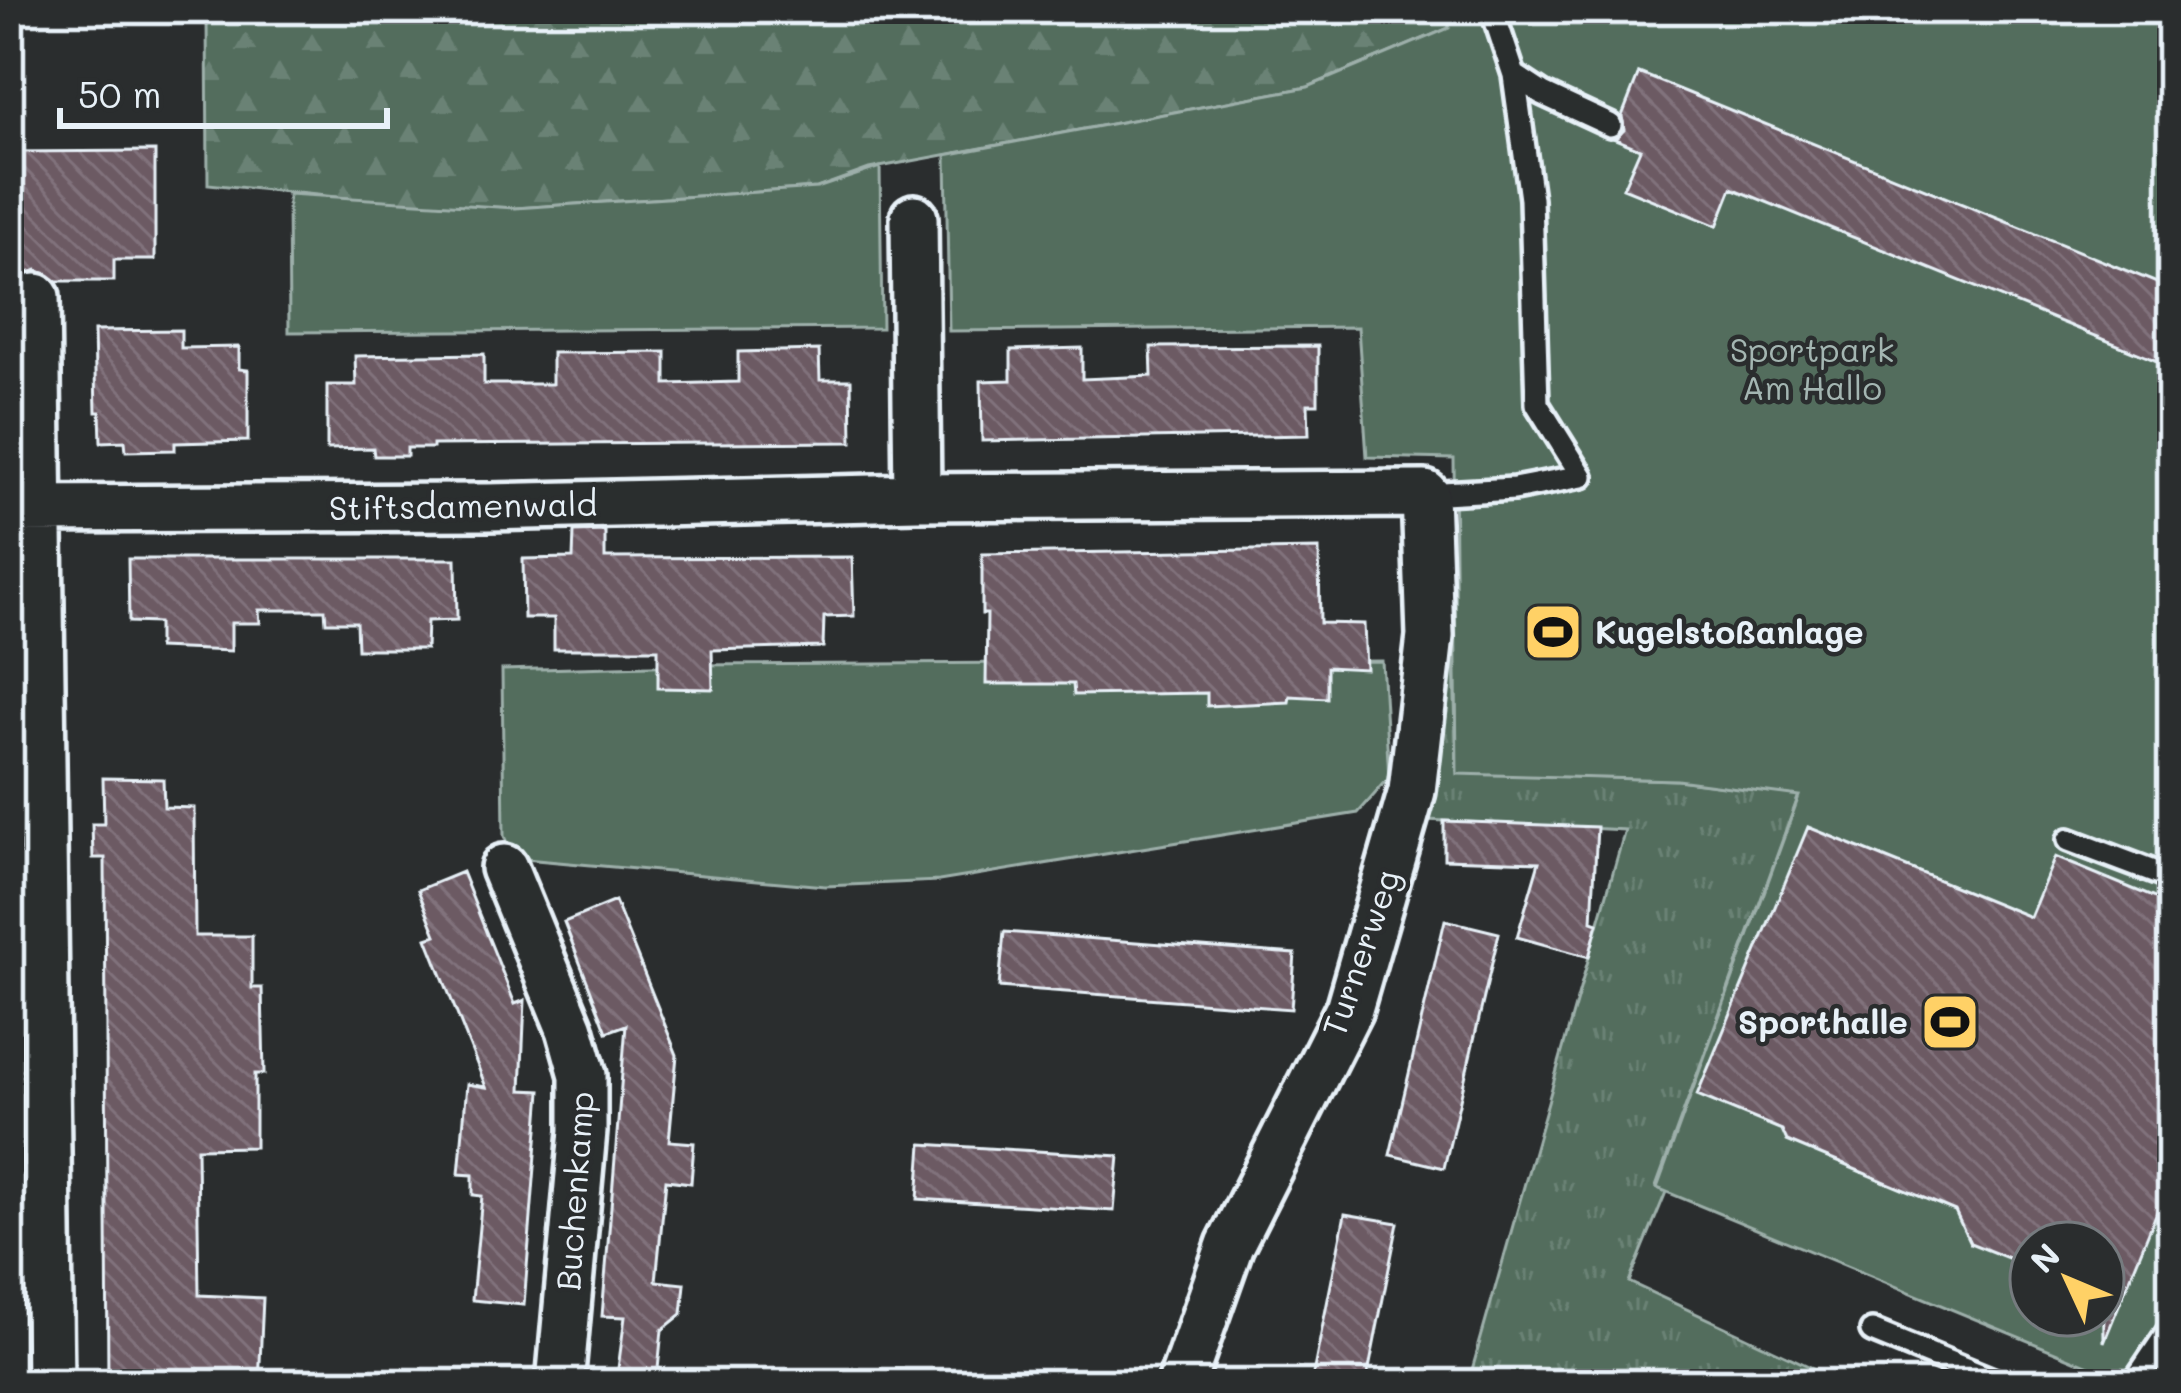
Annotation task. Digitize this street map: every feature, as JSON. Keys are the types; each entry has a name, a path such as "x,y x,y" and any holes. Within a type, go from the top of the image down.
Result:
{"street":[{"path":"914,218 917,497"},
{"path":"36,297 23,508 28,1118 50,1384"},
{"name":"Stiftsdamenwald","path":"23,508 488,507 917,497 1425,494"},
{"name":"Turnerweg","path":"1181,1384 1230,1245 1349,1009 1412,791 1430,636 1425,494"},
{"name":"Buchenkamp","path":"504,868 570,1029 583,1076 583,1131 560,1384"}],"lane":[{"path":"1425,494 1514,489 1582,476 1537,404 1531,199 1514,75 1492,9"},
{"path":"1514,75 1543,94 1610,124"},
{"path":"2068,840 2172,879"},
{"path":"2133,1384 2172,1326"},
{"path":"1872,1331 2002,1384"}],"green space":[{"path":"9,9 1449,9 1449,28 1308,87 869,169 817,188 515,208 395,203 208,184 207,13 9,14"},
{"name":"Sportpark Am Hallo","path":"1449,9 2172,9 2172,1298 2156,1334 2123,1380 2023,1339 2127,1339 2127,1219 2007,1219 2007,1332 1657,1188 1799,796 1677,780 1457,774 1454,459 1367,457 1358,327 949,331 946,155 1308,87 1449,28"},
{"path":"880,167 882,328 289,332 288,194 515,208 817,188"},
{"path":"1453,622 1457,773 1677,780 1799,795 1656,1187 1666,1192 1629,1282 1834,1378 1832,1384 1468,1384 1625,830 1427,820"},
{"path":"1382,661 1389,778 1358,813 939,881 825,886 514,858 504,836 502,670"}],"building":[{"path":"1639,73 2172,289 2172,367 1732,188 1717,226 1623,188 1640,149 1615,139 1624,130 1622,116"},
{"path":"155,151 155,260 114,260 114,281 57,281 37,270 9,281 9,152"},
{"path":"181,330 181,348 239,347 239,369 248,370 248,441 175,443 175,450 126,451 125,441 101,442 94,331"},
{"path":"1318,346 1318,404 1308,404 1309,435 982,441 981,381 1011,380 1011,350 1082,348 1082,379 1152,376 1151,347"},
{"path":"819,350 820,380 851,380 852,442 433,445 407,448 407,456 374,456 373,448 327,449 327,385 356,385 355,356 484,354 484,384 552,384 552,353 666,352 666,384 738,382 738,352"},
{"path":"605,531 605,558 852,557 854,616 824,617 823,647 712,650 713,689 658,688 658,649 554,649 554,618 524,618 523,559 573,558 574,532"},
{"path":"1319,549 1320,623 1364,624 1366,669 1327,667 1327,698 1290,696 1289,702 1207,706 1207,693 1074,695 1073,684 986,684 982,554"},
{"path":"128,559 456,559 457,620 427,621 426,649 357,649 356,622 326,622 325,610 259,610 260,623 231,623 231,651 158,648 158,623 129,622"},
{"path":"103,778 163,779 164,807 194,808 195,936 252,936 252,988 262,988 264,1074 255,1074 255,1147 197,1148 199,1295 263,1298 259,1384 108,1384 105,858 93,858 92,824 104,824"},
{"path":"1444,821 1597,827 1592,921 1598,923 1589,957 1517,937 1539,862 1444,859"},
{"name":"Sporthalle","path":"1808,827 2030,917 2055,857 2172,905 2172,1197 2161,1202 2127,1286 2127,1219 2007,1219 2007,1258 1970,1243 1955,1211 1787,1141 1782,1130 1697,1095"},
{"path":"462,872 515,1004 525,1000 521,1090 541,1091 524,1305 472,1300 482,1196 473,1195 473,1175 459,1174 467,1084 486,1087 427,938 436,935 418,890"},
{"path":"615,901 677,1055 669,1141 694,1143 691,1183 666,1180 656,1281 685,1284 682,1314 662,1330 657,1379 617,1376 625,1317 602,1316 626,1025 607,1032 564,922"},
{"path":"1445,920 1499,933 1444,1168 1390,1155"},
{"path":"1004,932 1295,954 1291,1009 999,987"},
{"path":"922,1144 1119,1156 1114,1211 918,1199"},
{"path":"1345,1214 1398,1223 1366,1384 1311,1384"}],"place":[{"name":"Kugelstoßanlage","path":"1553,632"},
{"name":"Sporthalle","path":"1950,1022"}]}
